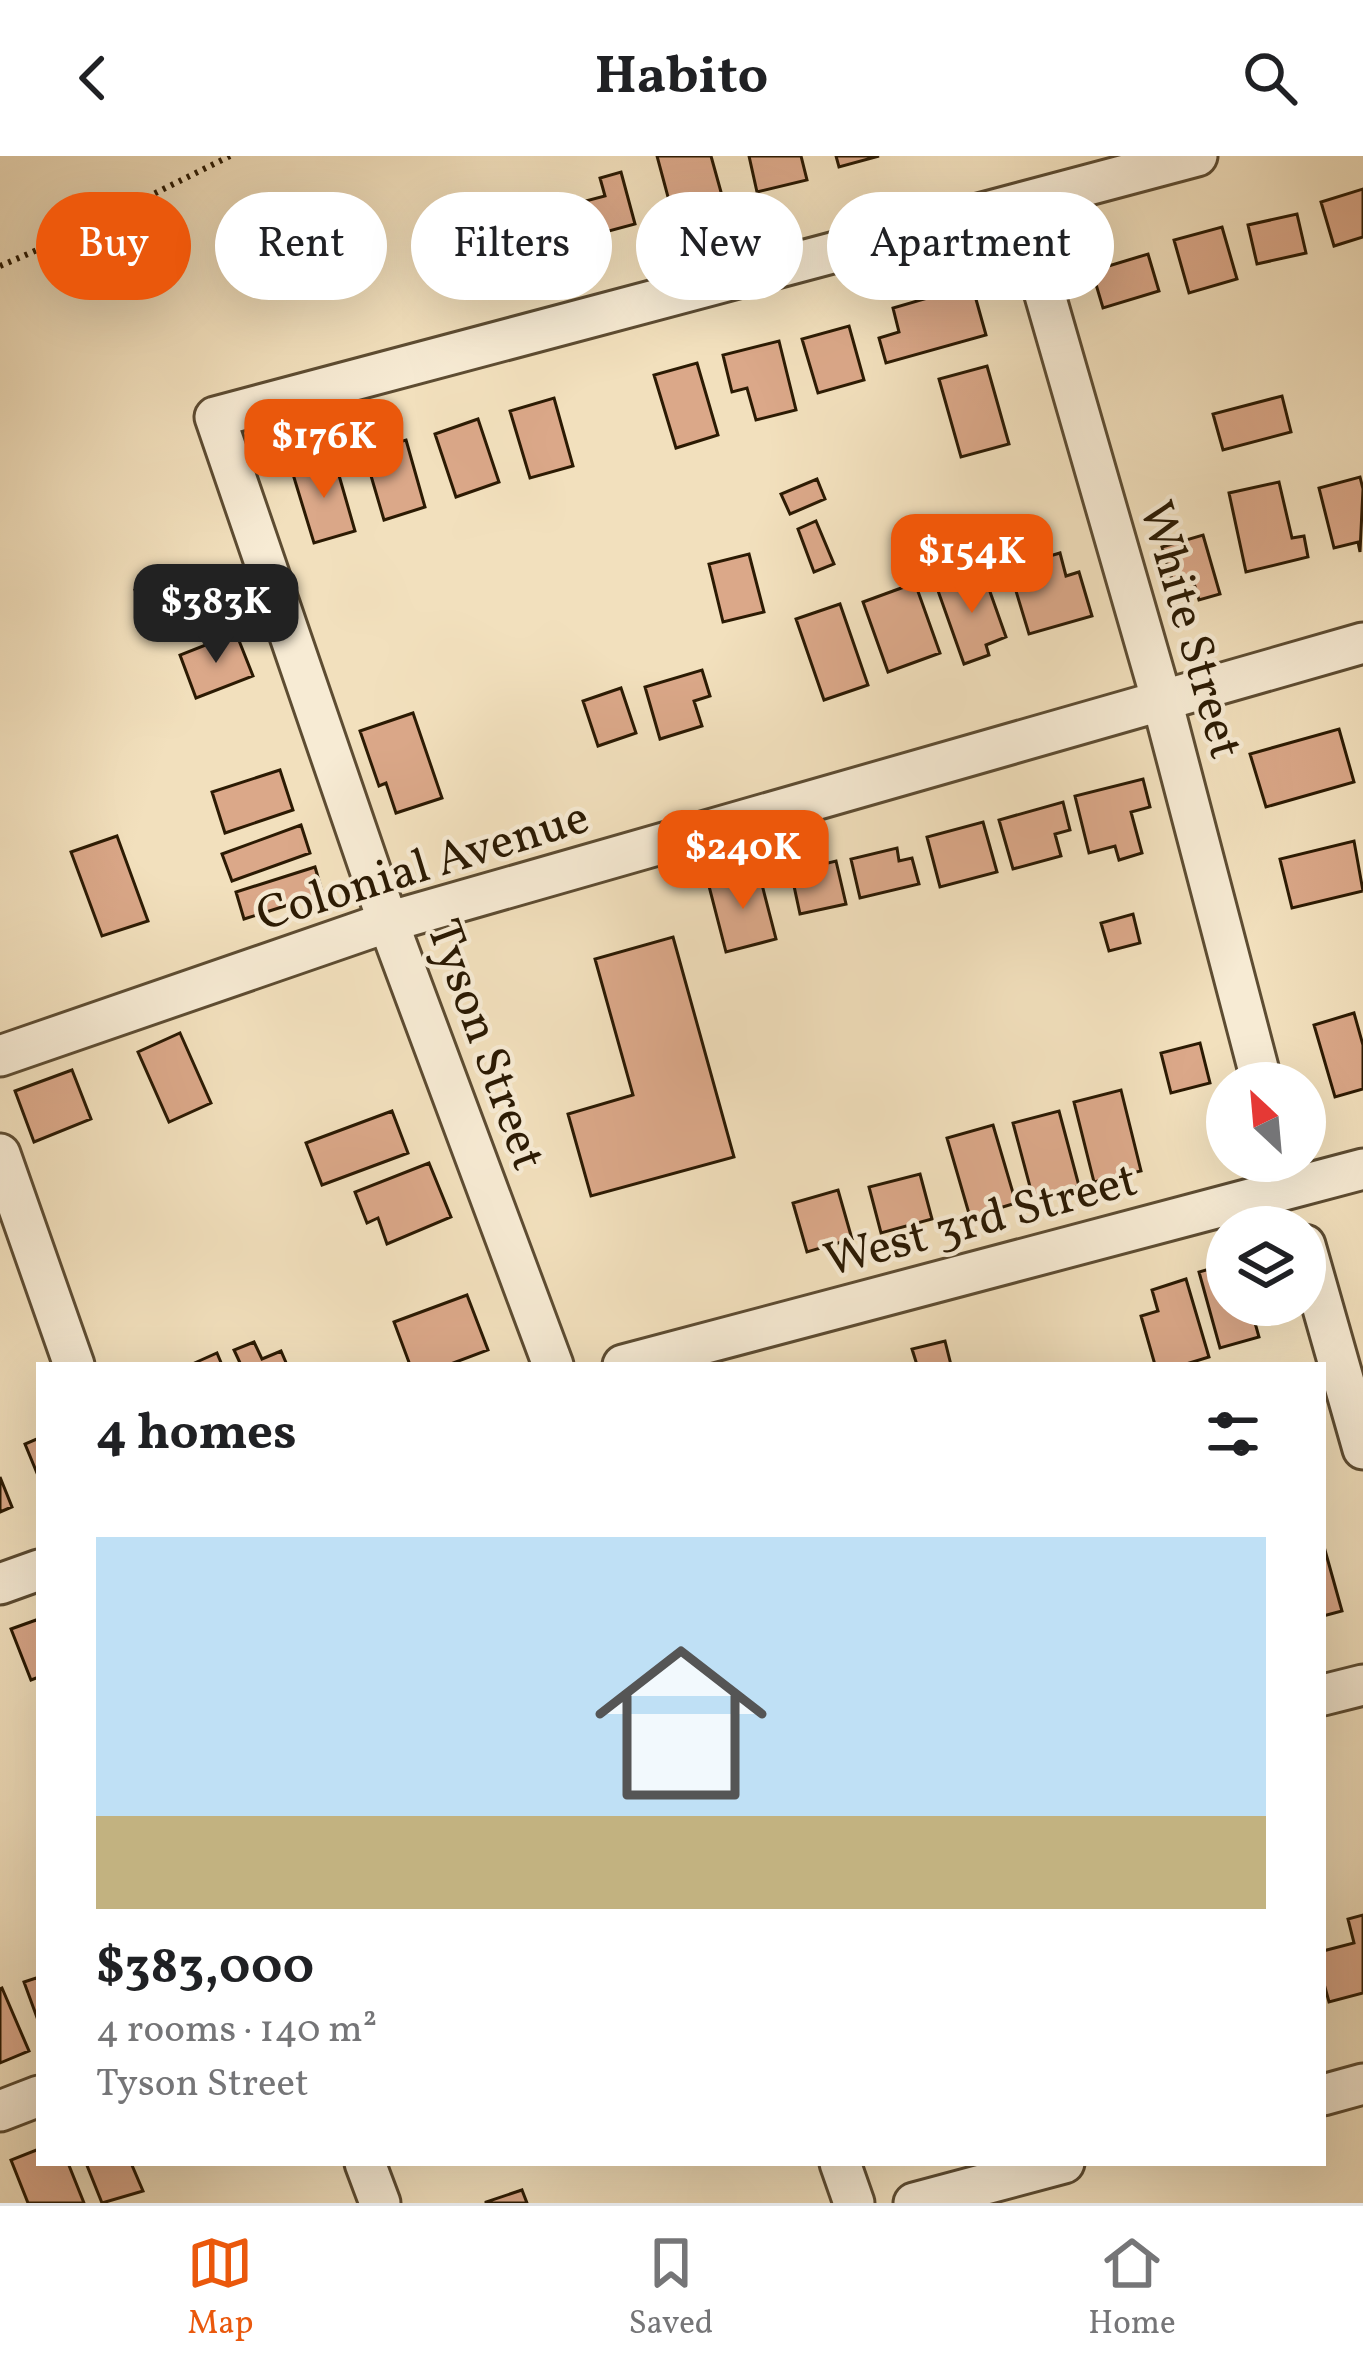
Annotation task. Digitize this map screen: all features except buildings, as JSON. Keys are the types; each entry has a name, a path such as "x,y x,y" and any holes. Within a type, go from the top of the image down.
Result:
{"street":[{"path":"1066,192 1197,156"},
{"name":"Tyson Street","path":"552,1362 388,922 215,416 827,255"},
{"name":"White Street","path":"1046,300 1162,700 1257,1062"},
{"name":"Colonial Avenue","path":"0,1056 388,922 1363,643"},
{"path":"0,1154 73,1362"},
{"name":"West 3rd Street","path":"635,1362 1363,1169"},
{"path":"1326,1319 1363,1449"},
{"path":"0,1584 36,1571"},
{"path":"1326,1694 1363,1685"},
{"path":"1326,2094 1363,2084"},
{"path":"0,2111 36,2097"},
{"path":"366,2166 380,2203"},
{"path":"841,2166 854,2203"},
{"path":"914,2203 1053,2166"}],"path":[{"path":"0,266 230,156"}]}
